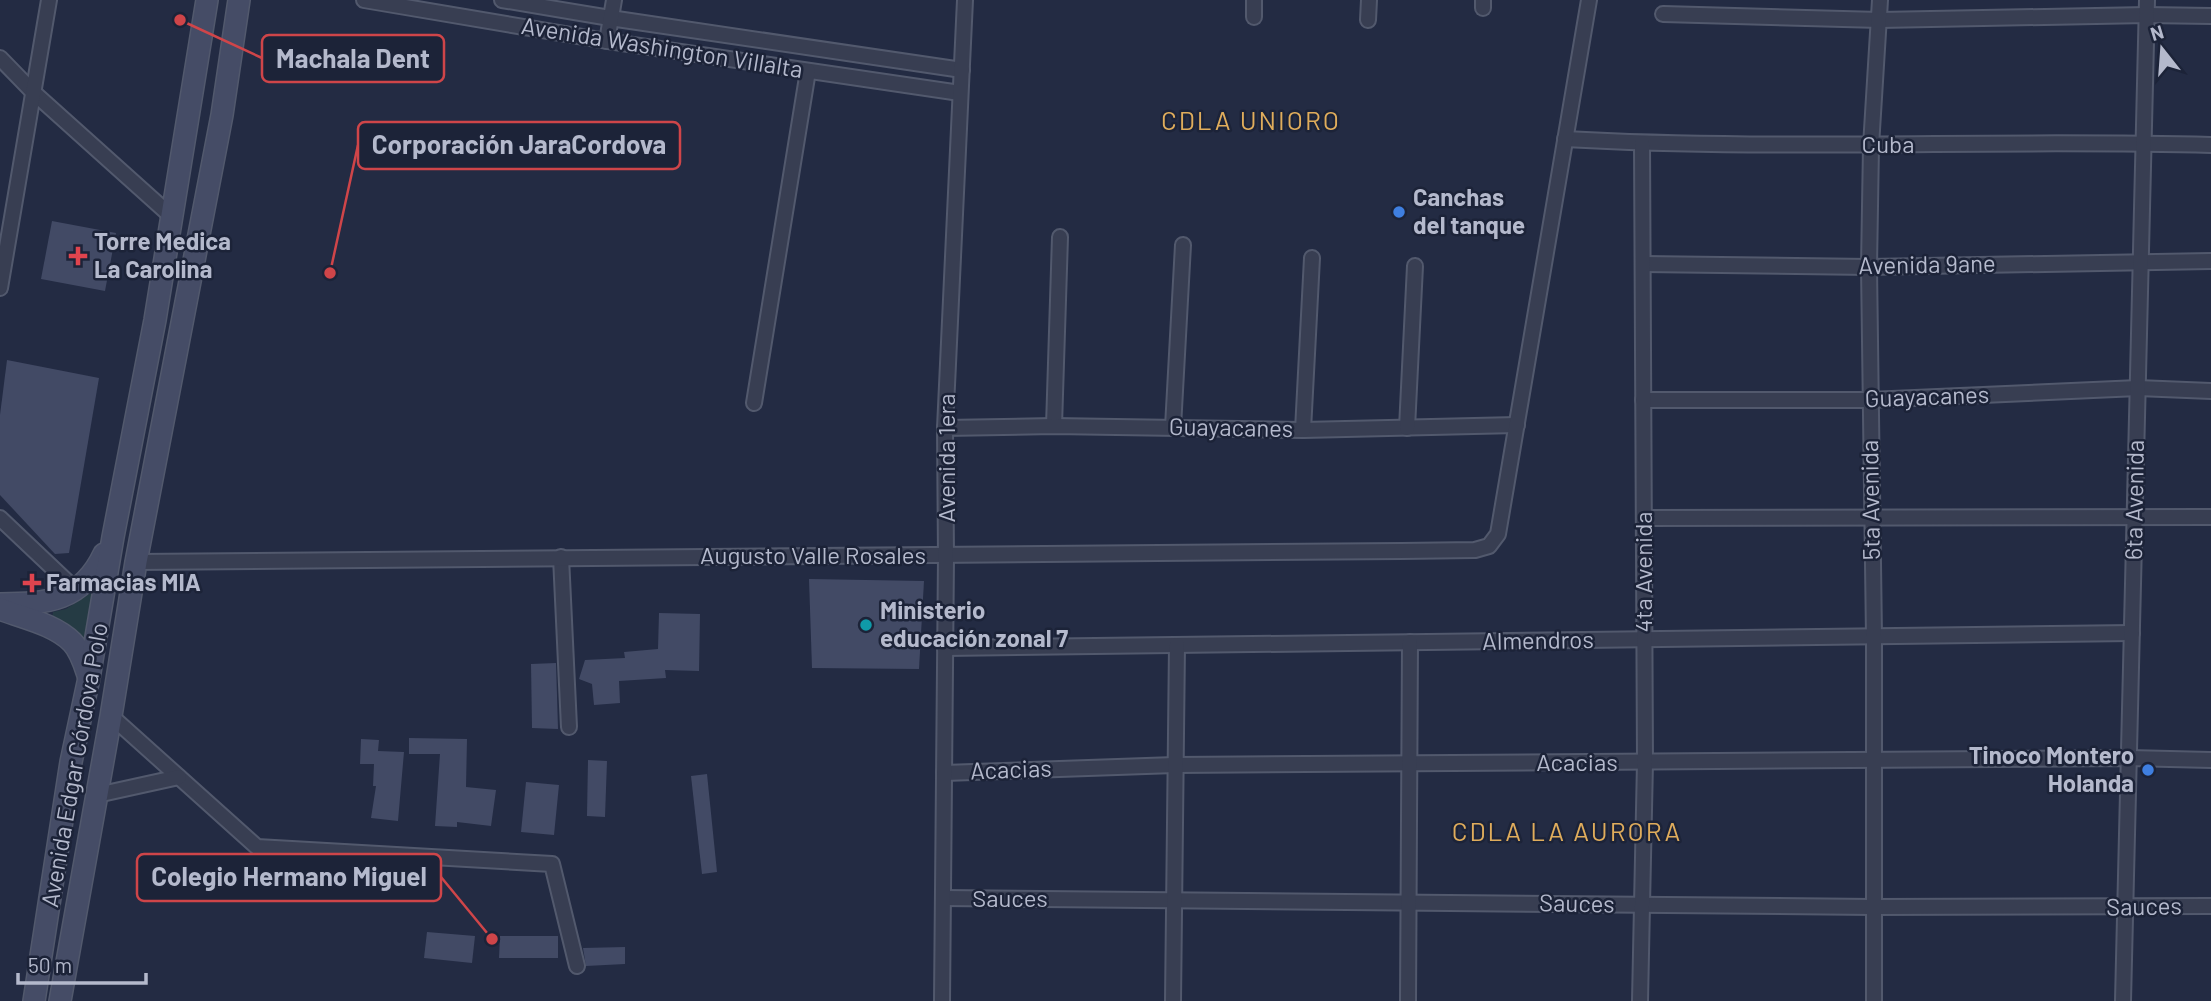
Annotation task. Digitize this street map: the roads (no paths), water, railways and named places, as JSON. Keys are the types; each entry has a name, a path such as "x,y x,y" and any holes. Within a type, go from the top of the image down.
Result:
{"main road":[{"name":"Avenida Edgar Córdova Polo","path":"34,1001 71,762 155,320 207,0"},
{"name":"Avenida Edgar Córdova Polo","path":"60,1001 136,562 214,155 239,0"},
{"path":"0,606 38,603 76,590 96,571 113,537"},
{"path":"0,606 50,628 71,641 89,678"}],"street":[{"path":"0,288 49,0"},
{"name":"Avenida Washington Villalta","path":"365,0 607,41 960,93"},
{"name":"Avenida Washington Villalta","path":"502,0 962,70"},
{"path":"607,41 614,0"},
{"name":"Avenida 1era","path":"942,1001 945,428 965,0"},
{"path":"1254,0 1254,16"},
{"path":"1368,20 1369,0"},
{"path":"1517,425 1589,0"},
{"name":"5ta Avenida","path":"1874,1001 1874,637 1869,267 1871,146 1880,0"},
{"path":"1663,14 1880,20 2147,7 2211,16"},
{"name":"6ta Avenida","path":"2123,1001 2147,7"},
{"path":"0,58 33,92 170,215"},
{"path":"754,403 808,71"},
{"name":"Cuba","path":"1565,139 1642,143 1871,146 2144,143 2211,145"},
{"name":"4ta Avenida","path":"1640,1001 1645,762 1642,143"},
{"path":"1054,426 1060,237"},
{"path":"1173,427 1183,245"},
{"path":"1303,430 1312,258"},
{"name":"Avenida 9ane","path":"1643,264 1869,267 2141,260 2211,261"},
{"path":"1407,428 1415,266"},
{"name":"Guayacanes","path":"1643,400 1869,400 2138,388 2211,391"},
{"name":"Augusto Valle Rosales","path":"136,562 1475,550 1489,546 1498,534 1517,425"},
{"name":"Guayacanes","path":"945,428 1054,426 1303,430 1517,425"},
{"path":"1644,518 2135,515 2211,517"},
{"path":"0,519 76,590"},
{"path":"561,557 569,727"},
{"name":"Almendros","path":"944,648 2132,633"},
{"path":"1408,1001 1410,642"},
{"path":"1173,1001 1177,645"},
{"path":"111,716 257,848 552,864 577,966"},
{"name":"Acacias","path":"944,773 1175,765 2129,758 2211,760"},
{"path":"97,795 179,777"},
{"name":"Sauces","path":"943,898 1872,907 2211,906"}],"place":[{"name":"Machala Dent","path":"180,20"},
{"name":"Canchas del tanque","path":"1399,212"},
{"name":"Torre Medica La Carolina","path":"78,256"},
{"name":"Corporación JaraCordova","path":"330,273"},
{"name":"Farmacias MIA","path":"32,583"},
{"name":"Ministerio educación zonal 7","path":"866,625"},
{"name":"Tinoco Montero Holanda","path":"2148,770"},
{"name":"Colegio Hermano Miguel","path":"492,939"}],"district":[{"name":"CDLA UNIORO","path":"1251,121"},
{"name":"CDLA LA AURORA","path":"1567,832"}]}
